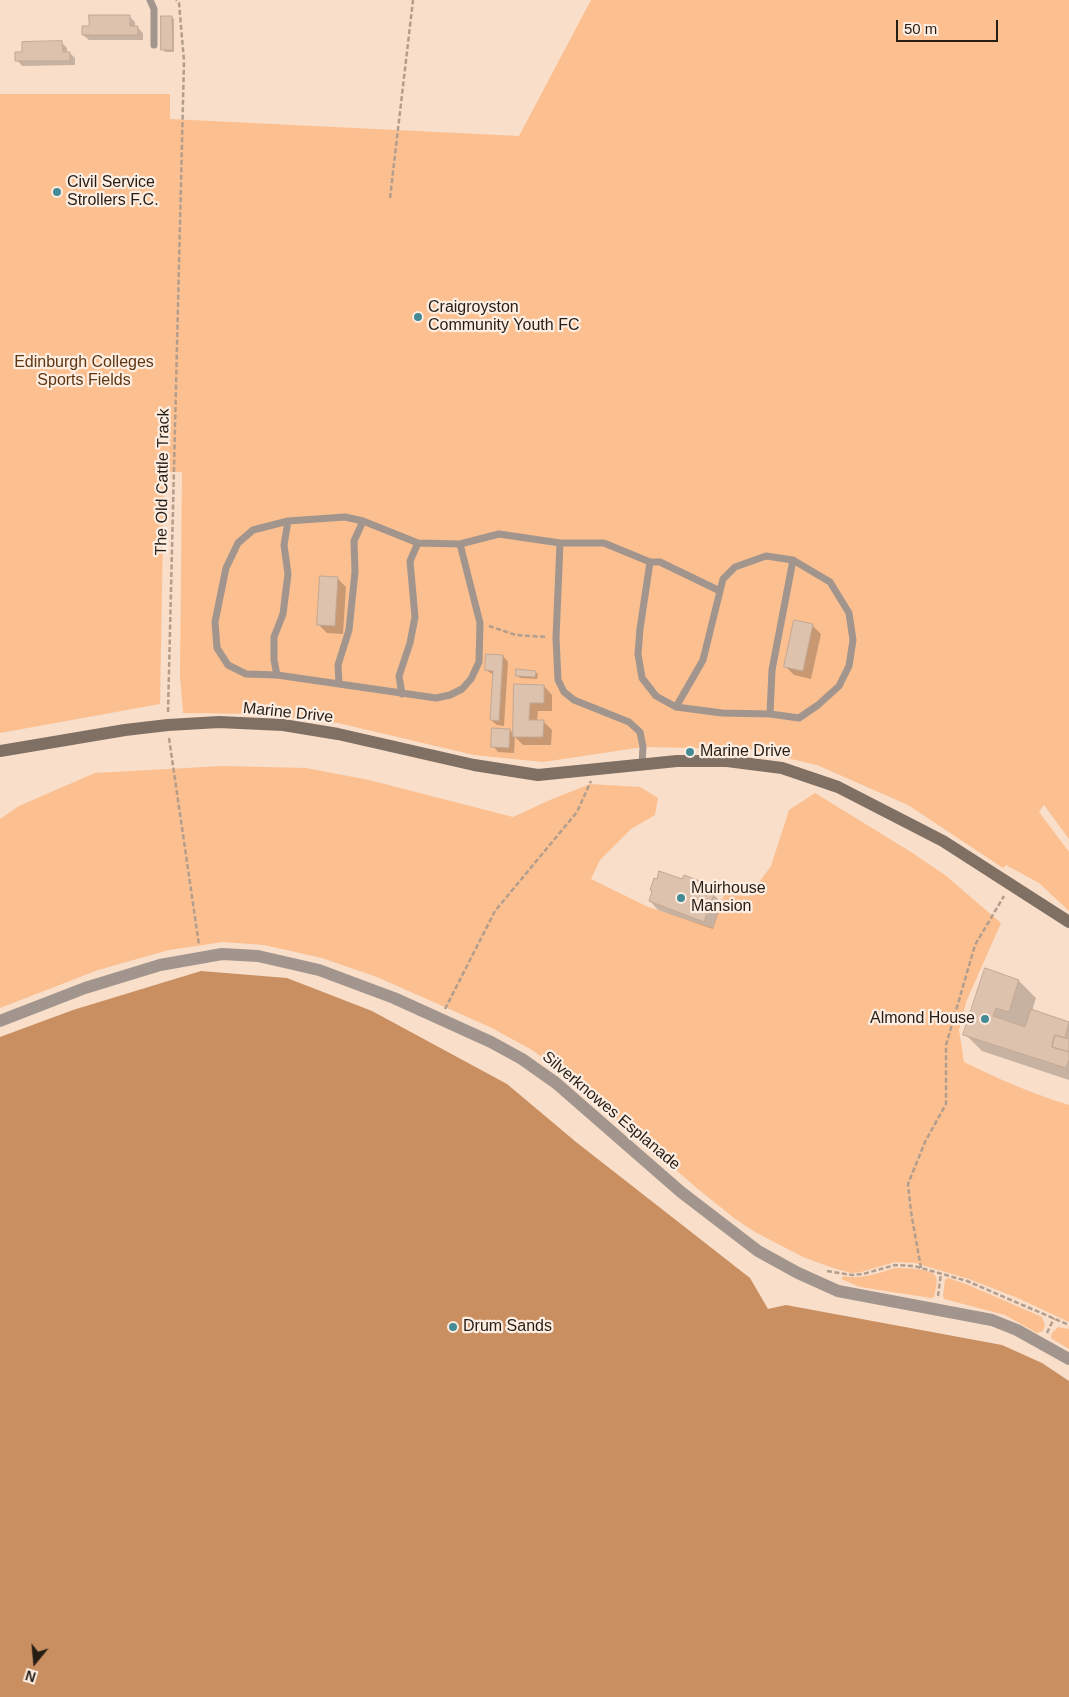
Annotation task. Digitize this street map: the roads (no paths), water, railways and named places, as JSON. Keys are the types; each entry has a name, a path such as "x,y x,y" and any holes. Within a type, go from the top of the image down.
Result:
{"street":[{"name":"Marine Drive","path":"0,752 125,730 219,722 283,725 338,734 474,765 538,775 677,761 727,761 782,768 838,787 943,841 1069,922"},
{"name":"Silverknowes Esplanade","path":"0,1021 85,988 160,965 222,954 258,956 319,970 394,998 491,1042 522,1059 556,1083 681,1192 758,1251 798,1273 838,1291 992,1320 1042,1343 1069,1359"}],"lane":[{"path":"150,0 154,10 154,46"},
{"path":"460,544 480,622 479,662 471,679 462,689 450,695 436,698 277,675 246,674 228,665 217,648 215,622 226,568 238,543 252,530 288,521 345,517 363,521 418,543 460,544 499,534 560,543 604,544 650,562 660,562 720,591"},
{"path":"277,675 274,660 274,636 283,614 288,574 284,546 288,521"},
{"path":"339,683 338,665 349,630 354,572 354,541 363,521"},
{"path":"402,694 399,676 410,643 415,618 410,561 418,543"},
{"path":"560,543 556,638 558,680 564,692 574,700 630,722 640,732 643,747 642,764"},
{"path":"650,562 638,654 642,678 656,696 676,707 722,713 770,714 799,718 818,705 839,686 849,666 852,640 849,613 830,582 793,560 766,556 735,566 722,579 703,660 676,707"},
{"path":"770,714 772,670 793,560"}],"place":[{"name":"Civil Service Strollers F.C.","path":"57,192"},
{"name":"Craigroyston Community Youth FC","path":"418,317"},
{"name":"Marine Drive","path":"690,752"},
{"name":"Muirhouse Mansion","path":"681,898"},
{"name":"Almond House","path":"985,1019"},
{"name":"Drum Sands","path":"453,1327"}],"park label":[{"name":"Edinburgh Colleges Sports Fields","path":"84,372"}]}
